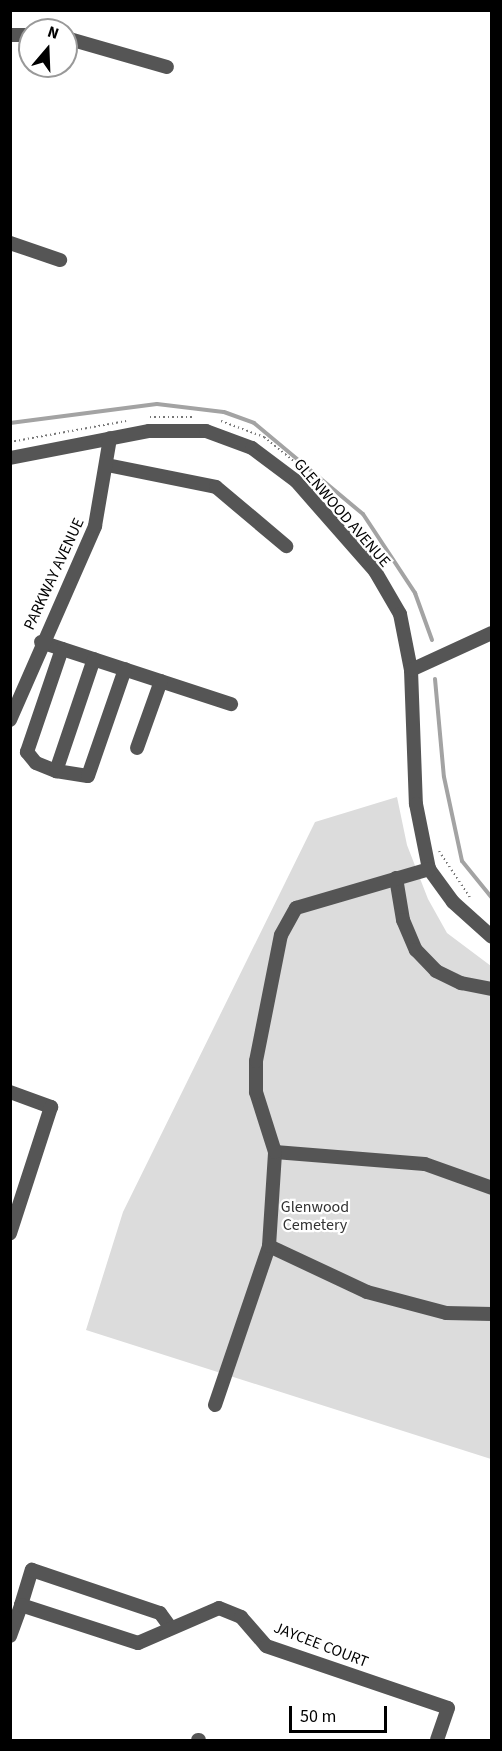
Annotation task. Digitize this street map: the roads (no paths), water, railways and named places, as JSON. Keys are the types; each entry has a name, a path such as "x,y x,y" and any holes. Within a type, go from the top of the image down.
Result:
{"street":[{"path":"78,41 167,67"},
{"path":"10,243 60,260"},
{"name":"GLENWOOD AVENUE","path":"10,459 110,438 206,431 275,462 375,571 400,614 411,670 416,804 429,869 453,902 492,937"},
{"name":"PARKWAY AVENUE","path":"10,720 41,642 95,525 110,438"},
{"path":"107,465 216,487 286,546"},
{"path":"411,670 492,633"},
{"path":"41,642 231,704"},
{"path":"62,649 27,752 36,763 56,771 88,776 125,669"},
{"path":"56,771 94,659"},
{"path":"137,748 161,681"},
{"path":"215,1405 269,1246 275,1152 256,1092 256,1060 287,921 308,903 429,869"},
{"path":"396,878 403,920 416,950 436,971 461,983 492,989"},
{"path":"10,1092 51,1107 10,1233"},
{"path":"275,1152 425,1164 492,1188"},
{"path":"269,1246 367,1293 446,1313 492,1314"},
{"path":"10,1636 32,1570 160,1612 170,1627"},
{"name":"JAYCEE COURT","path":"21,1605 138,1643 170,1627 219,1608 242,1617 266,1646 448,1708 437,1740"}],"waterway":[{"path":"10,423 157,404 224,412 254,423 363,514 415,593 432,640"},
{"path":"435,679 444,777 462,861 492,898"}],"park label":[{"name":"Glenwood Cemetery","path":"315,1216"}]}
